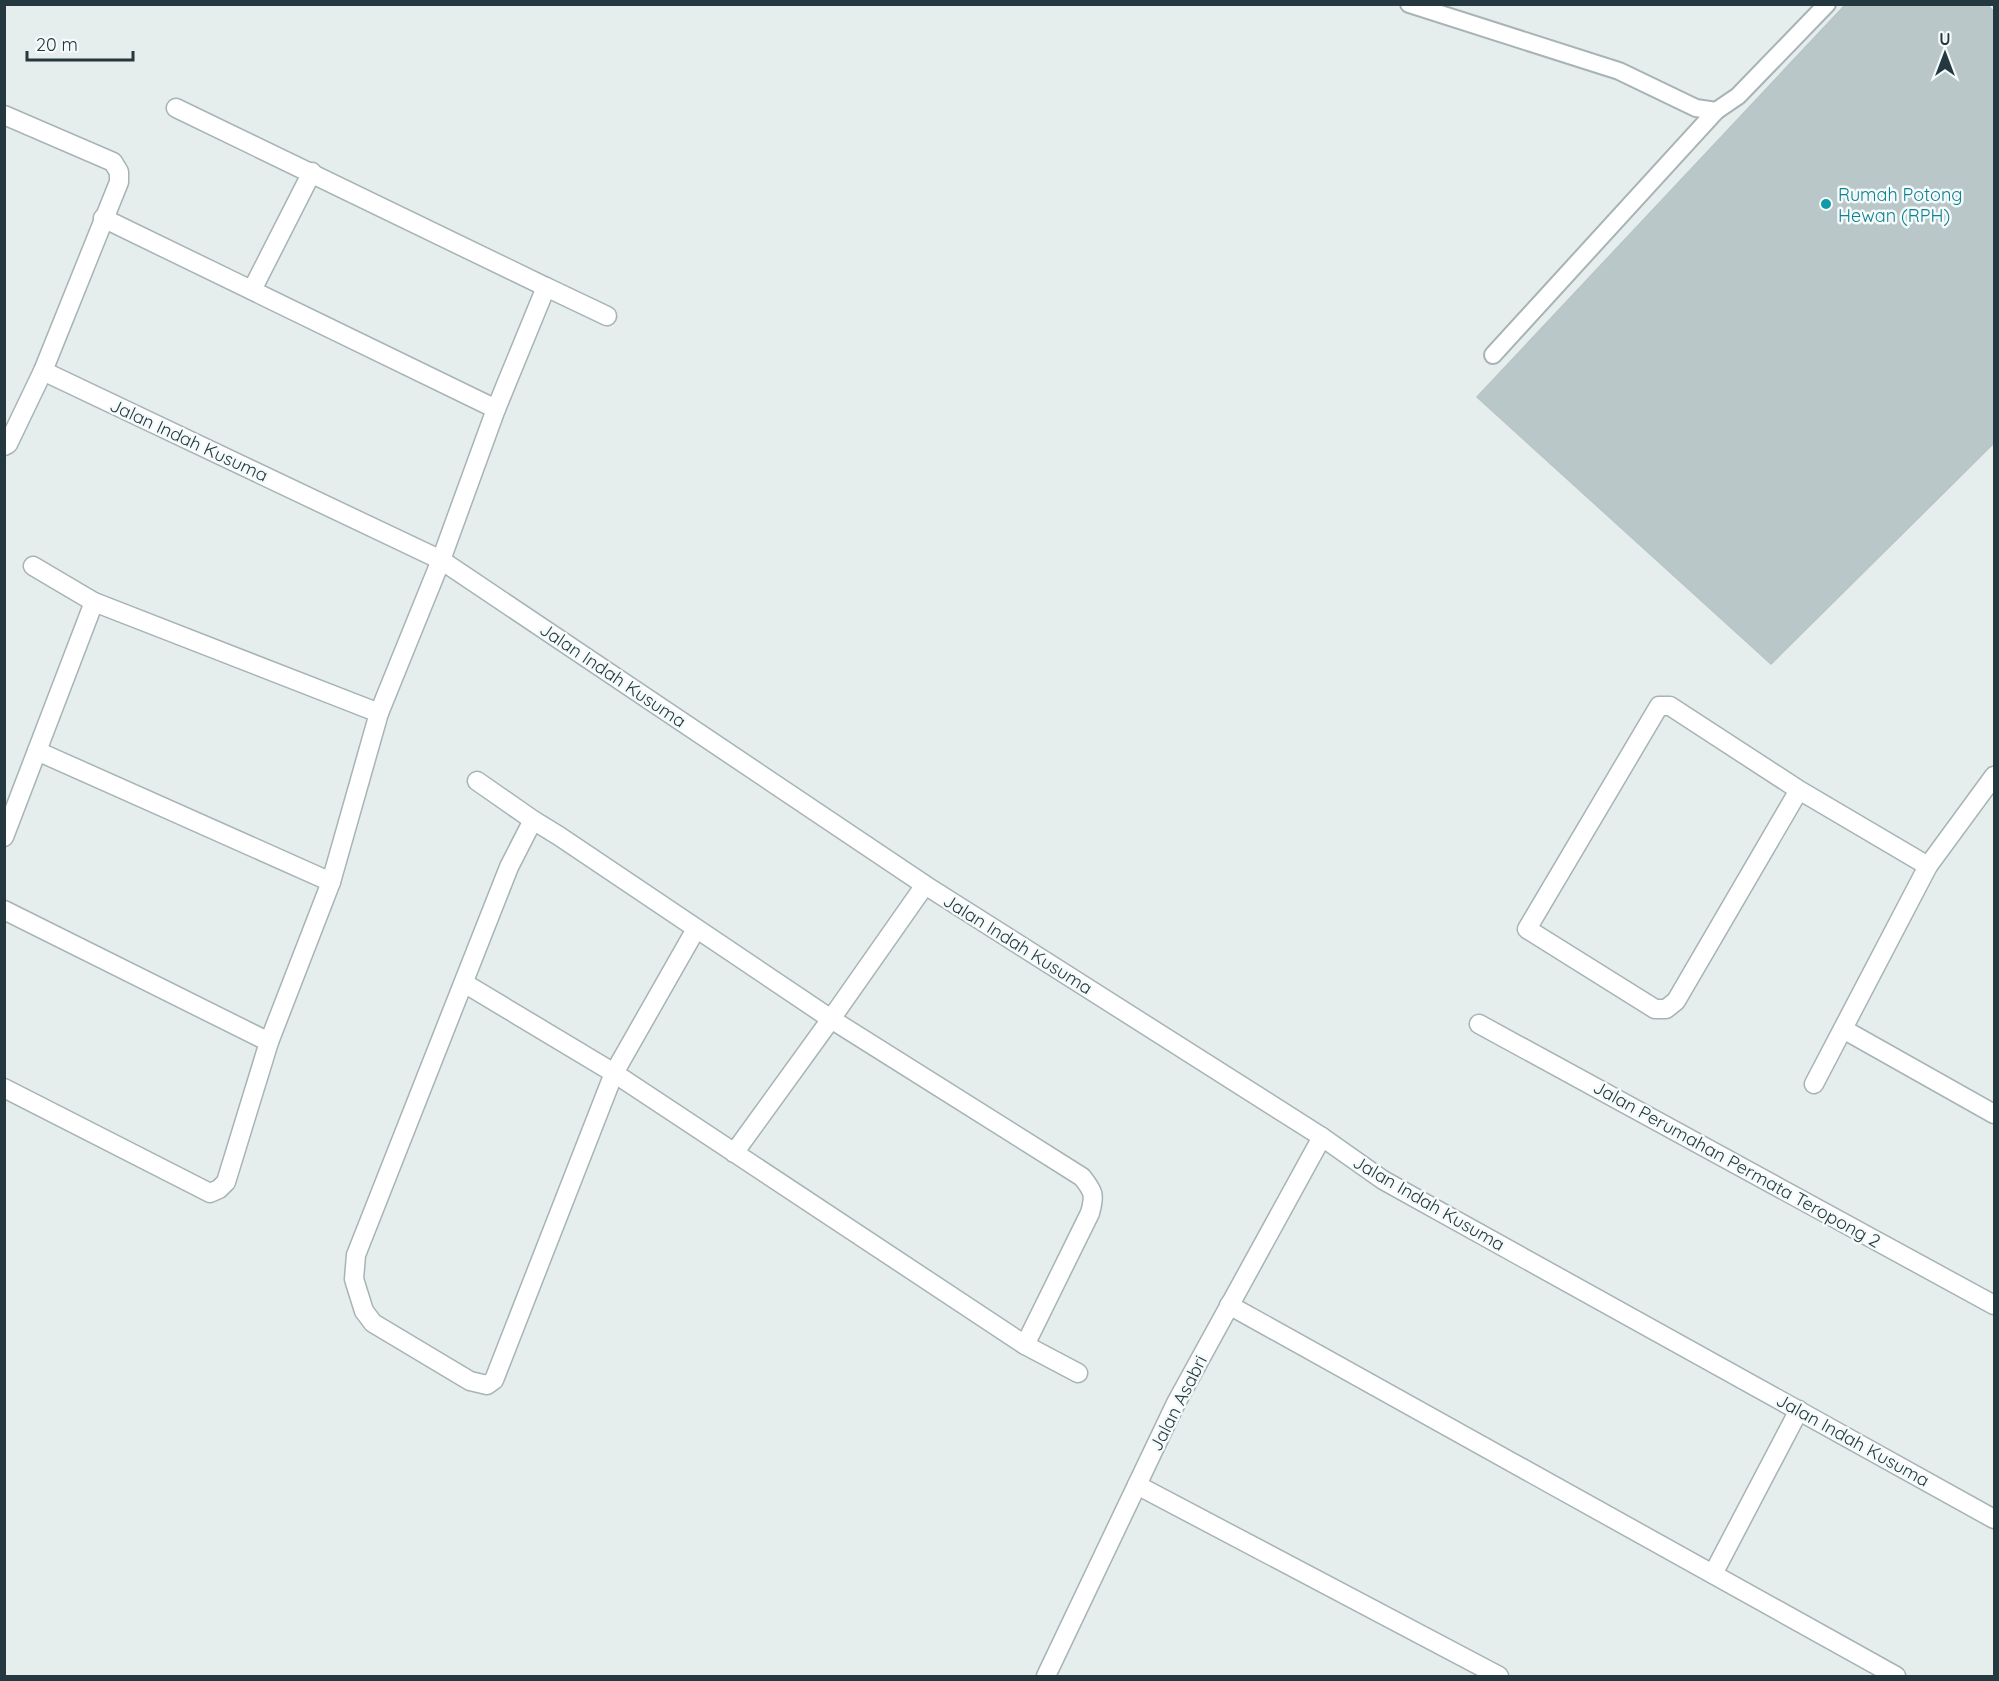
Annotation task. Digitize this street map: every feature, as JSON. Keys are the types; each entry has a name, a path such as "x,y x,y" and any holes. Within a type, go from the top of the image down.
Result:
{"street":[{"path":"176,108 607,316"},
{"path":"4,115 113,162 119,172 119,182 43,371 8,444 4,446"},
{"path":"252,290 312,172"},
{"path":"104,218 496,409"},
{"path":"4,1088 210,1193 219,1189 226,1182 269,1042 331,882 379,713 441,560 496,409 546,287"},
{"name":"Jalan Indah Kusuma","path":"43,371 441,560 925,885 1322,1137 1383,1180 1995,1519"},
{"path":"33,566 94,602 379,713"},
{"path":"4,837 94,602"},
{"path":"1799,790 1676,1000 1666,1009 1655,1009 1527,929 1659,706 1671,706 1799,790 1928,866"},
{"path":"37,751 331,882"},
{"path":"477,781 831,1019 1083,1177 1091,1188 1094,1198 1090,1213 1025,1345"},
{"path":"1814,1084 1928,866 1992,784"},
{"path":"533,820 509,867 356,1255 354,1279 364,1311 374,1323 470,1381 487,1385 494,1380 614,1073 696,929"},
{"path":"734,1153 925,885"},
{"path":"4,910 269,1042"},
{"path":"464,983 614,1073 1025,1345 1078,1373"},
{"name":"Jalan Perumahan Permata Teropong 2","path":"1479,1024 1995,1305"},
{"path":"1843,1029 1995,1114"},
{"name":"Jalan Asabri","path":"1046,1677 1176,1403 1322,1137"},
{"path":"1229,1305 1896,1677"},
{"path":"1713,1574 1799,1410"},
{"path":"1137,1485 1499,1677"}],"lane":[{"path":"1409,4 1619,71 1696,108 1716,111"},
{"path":"1493,355 1716,111 1738,96 1827,4"}],"building":[{"name":"Rumah Potong Hewan (RPH)","path":"1846,4 1987,4 1994,12 1994,443 1771,664 1477,397"}],"place":[{"name":"Rumah Potong Hewan (RPH)","path":"1826,204"}]}
